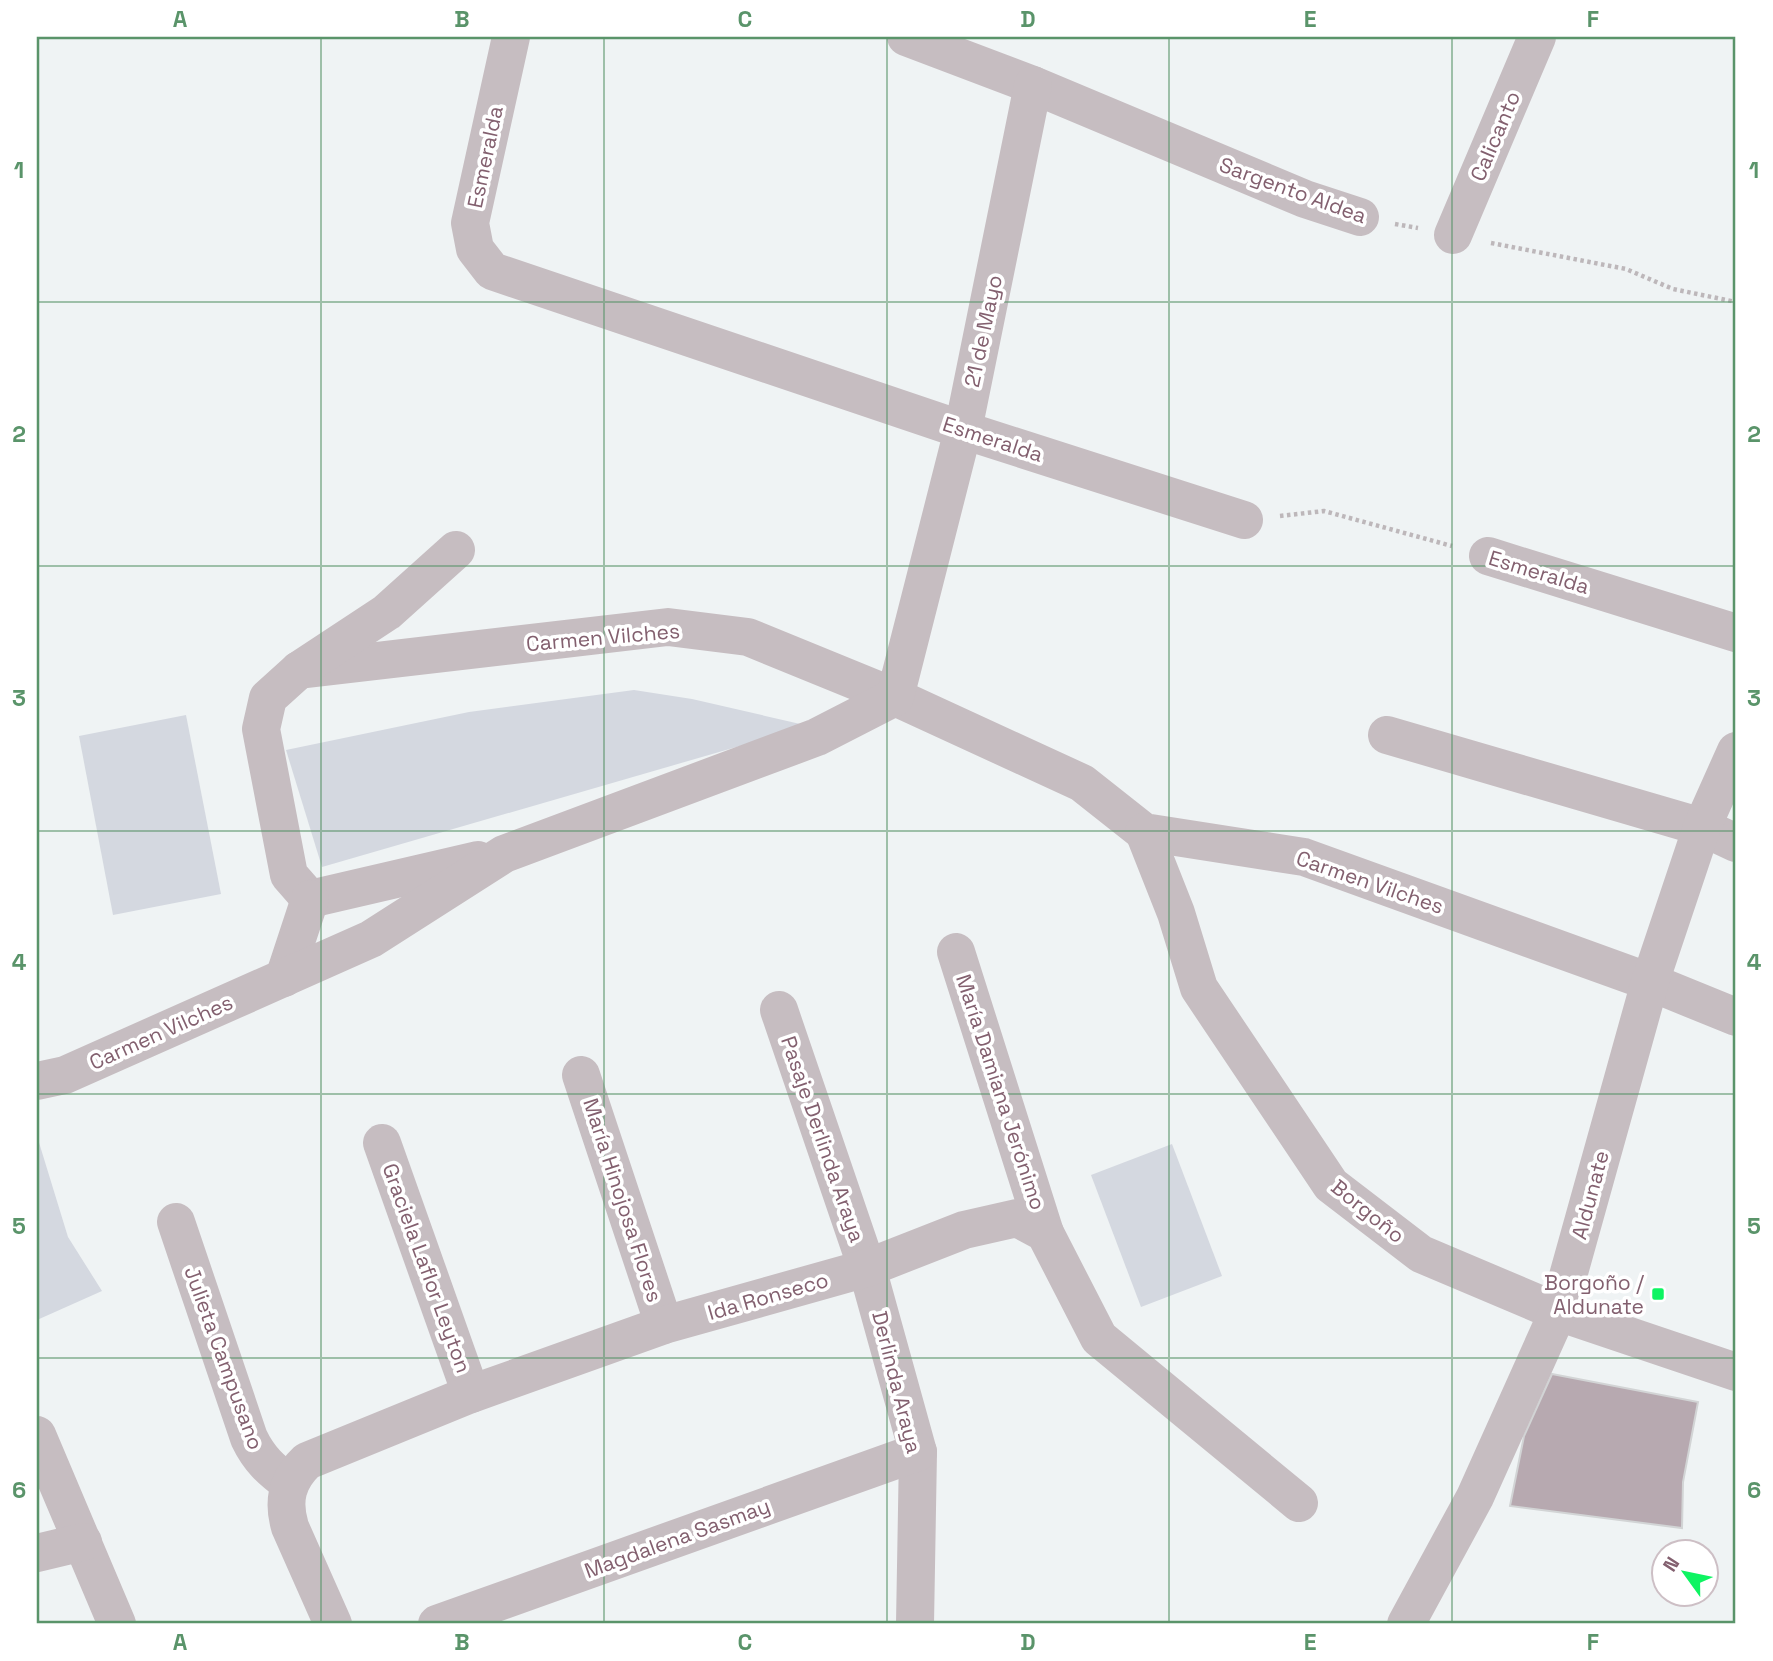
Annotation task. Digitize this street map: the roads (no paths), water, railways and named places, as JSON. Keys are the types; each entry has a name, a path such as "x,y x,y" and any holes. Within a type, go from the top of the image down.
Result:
{"street":[{"name":"Esmeralda","path":"511,37 470,223 475,249 492,271 963,430 1244,520"},
{"name":"Sargento Aldea","path":"906,37 1033,86 1305,199 1360,217"},
{"name":"Calicanto","path":"1453,235 1537,37"},
{"name":"21 de Mayo","path":"895,697 963,430 1033,86"},
{"path":"284,978 310,899 289,875 261,729 268,698 299,670 387,612 456,550"},
{"name":"Esmeralda","path":"1488,556 1736,633"},
{"name":"Carmen Vilches","path":"299,670 668,627 748,637 895,697 1082,783 1144,832 1304,857 1650,982 1736,1017"},
{"name":"Carmen Vilches","path":"310,899 504,854 817,737 895,697"},
{"path":"1387,736 1702,827 1736,843"},
{"name":"Aldunate","path":"1406,1624 1475,1497 1558,1312 1650,982 1702,827 1736,751"},
{"name":"Borgoño","path":"1144,832 1176,913 1199,988 1331,1185 1421,1254 1558,1312 1736,1372"},
{"name":"Carmen Vilches","path":"37,1081 65,1075 372,940 504,854"},
{"name":"María Damiana Jerónimo","path":"956,952 1045,1233"},
{"name":"Pasaje Derlinda Araya","path":"779,1010 867,1268"},
{"name":"María Hinojosa Flores","path":"581,1075 664,1325"},
{"name":"Graciela Laflor Leyton","path":"383,1143 471,1394"},
{"name":"Ida Ronseco","path":"289,1483 296,1471 319,1454 471,1394 664,1325 867,1268 964,1230 1017,1218 1045,1233"},
{"name":"Julieta Campusano","path":"176,1222 249,1438 265,1465 289,1483"},
{"path":"1045,1233 1099,1338 1299,1503"},
{"name":"Derlinda Araya","path":"867,1268 918,1452 915,1624"},
{"path":"37,1435 117,1624"},
{"name":"Magdalena Sasmay","path":"437,1624 918,1452"},
{"path":"289,1483 286,1512 290,1527 333,1624"},
{"path":"37,1553 83,1542"}],"place":[{"name":"Borgoño / Aldunate","path":"1658,1294"}]}
